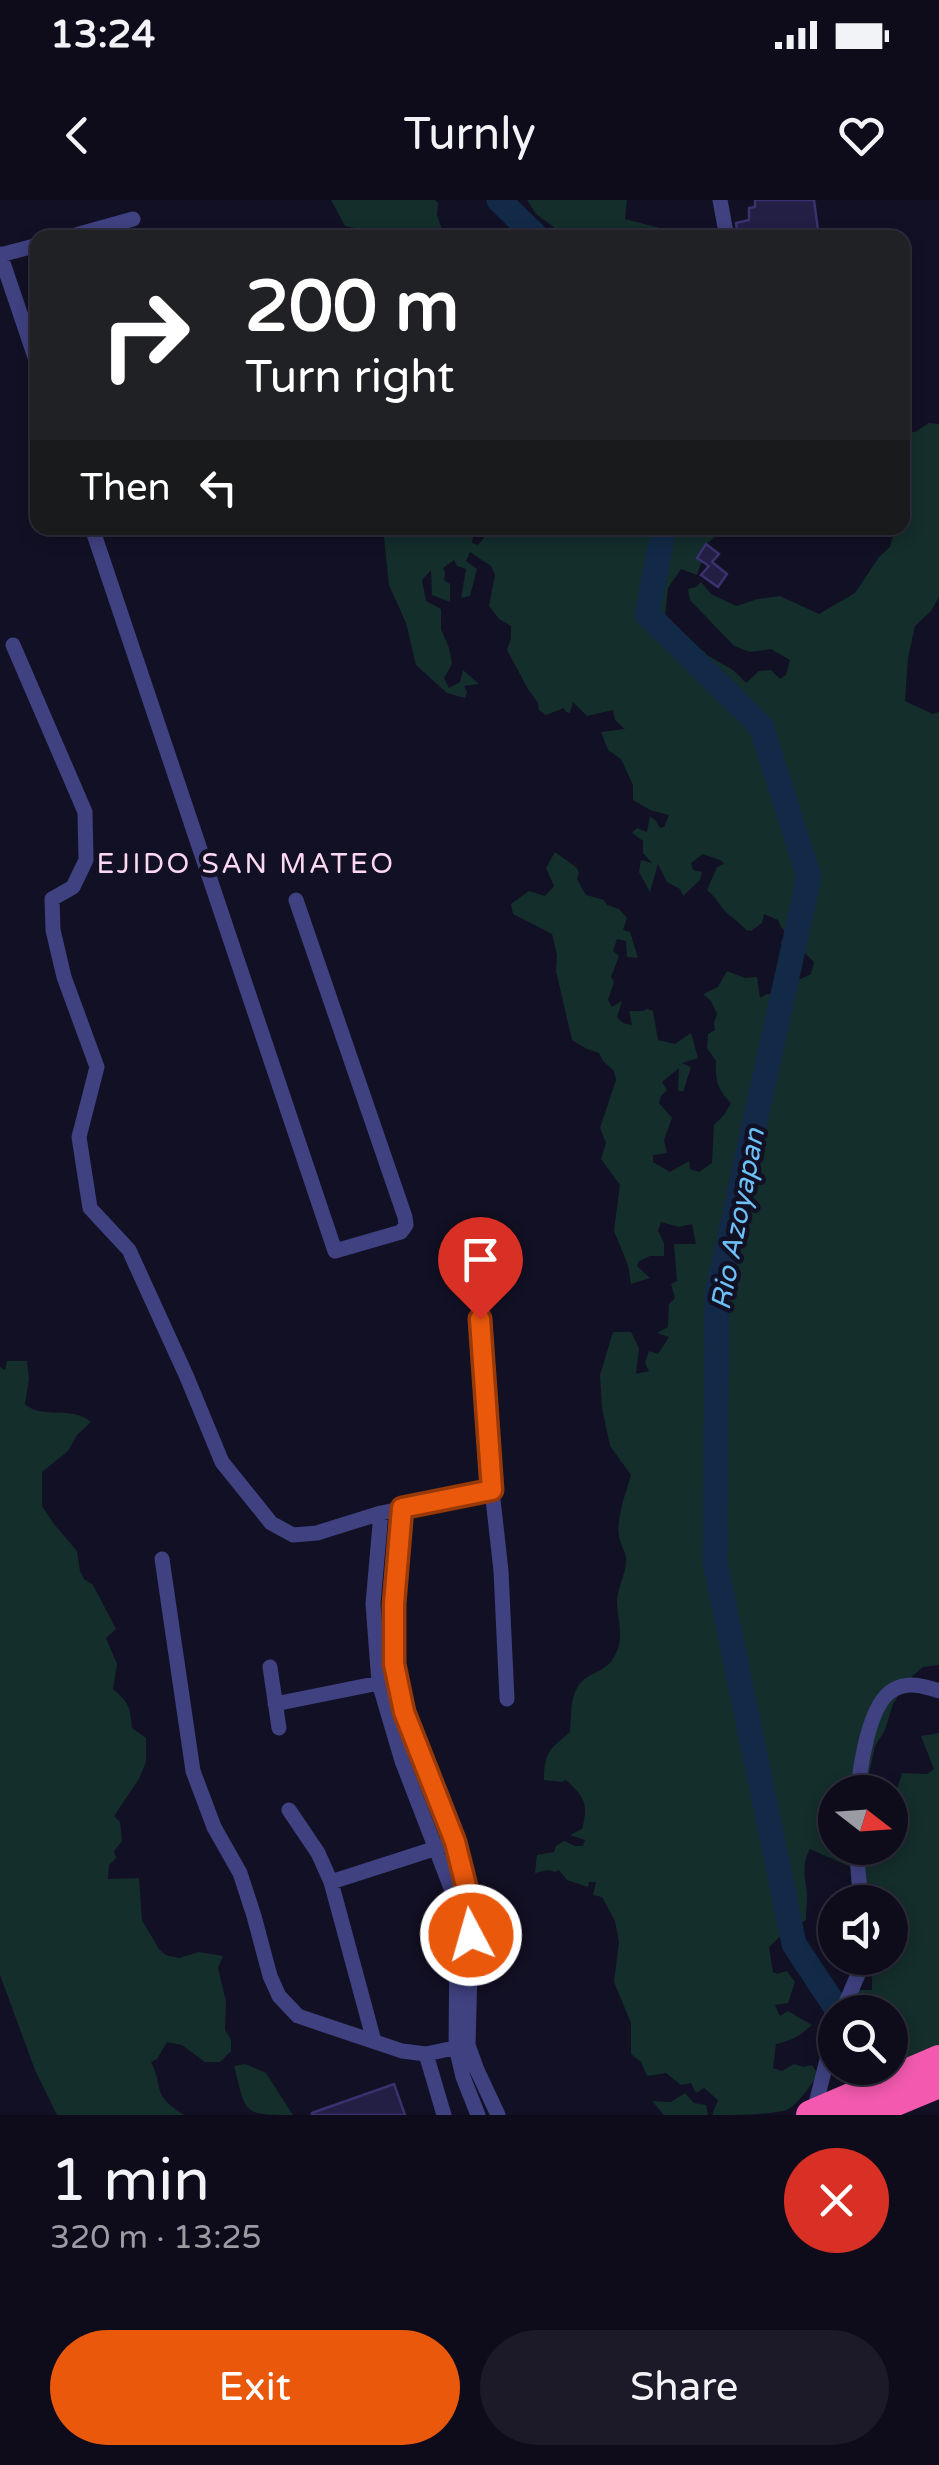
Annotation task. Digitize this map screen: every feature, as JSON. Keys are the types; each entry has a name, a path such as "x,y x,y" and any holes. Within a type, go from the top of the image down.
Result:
{"highway":[{"path":"812,2115 939,2060"},
{"path":"862,2115 939,2083"}],"street":[{"path":"720,200 726,230"},
{"path":"94,230 134,219"},
{"path":"30,247 0,255 30,343"},
{"path":"94,535 335,1251 401,1232 406,1217 296,900"},
{"path":"13,644 86,812 86,860 73,887 52,899 52,930 97,1067 80,1137 90,1208 129,1250 222,1462 271,1523 293,1535 317,1533 381,1513 492,1490"},
{"path":"478,1285 507,1699"},
{"path":"402,1508 394,1604 394,1664 404,1712 455,1842 468,1894 471,1935 462,2046 498,2115"},
{"path":"381,1513 373,1604 379,1684 402,1761 451,1888 463,2077 478,2115"},
{"path":"162,1559 193,1771 214,1827 240,1873 274,1987 298,2016 402,2050 426,2054 462,2046"},
{"path":"270,1666 278,1728"},
{"path":"275,1704 398,1680"},
{"path":"860,1775 873,1716 890,1690 910,1684 933,1689"},
{"path":"289,1810 331,1882 374,2041"},
{"path":"331,1882 455,1842"},
{"path":"426,2054 444,2115"},
{"path":"812,2115 820,2085"}],"green space":[{"path":"331,200 435,200 442,230 364,230 345,226"},
{"path":"527,200 627,200 625,219 668,230 558,230 536,214"},
{"path":"929,423 939,424 939,597 915,626 905,701 933,714 939,712 939,1665 923,1667 909,1679 893,1704 875,1746 869,1775 818,1775 818,1853 810,1849 805,1866 806,1920 787,1930 769,1947 773,1972 787,1971 795,1982 788,2003 775,2005 780,2016 788,2011 812,2025 796,2037 776,2044 773,2068 782,2071 794,2064 812,2065 818,2074 799,2100 786,2110 712,2115 718,2100 704,2088 696,2093 691,2083 681,2085 666,2073 647,2076 641,2062 631,2054 631,2023 614,1982 619,1942 615,1921 602,1897 593,1895 596,1882 589,1882 588,1887 567,1880 559,1870 535,1873 537,1855 554,1852 564,1841 583,1846 585,1840 570,1835 582,1829 583,1801 566,1780 544,1780 545,1763 553,1747 570,1732 578,1686 609,1663 619,1643 617,1598 626,1558 619,1522 631,1475 610,1446 600,1375 613,1332 631,1332 639,1348 636,1374 649,1371 645,1363 649,1351 658,1354 669,1337 657,1333 668,1327 669,1304 675,1298 671,1284 677,1281 674,1244 696,1244 692,1224 679,1227 661,1222 658,1231 664,1243 664,1256 650,1256 638,1262 637,1266 650,1278 631,1284 614,1231 620,1185 601,1159 606,1143 600,1128 616,1080 614,1071 599,1053 572,1040 552,934 513,914 511,904 529,891 545,896 554,886 546,868 555,852 577,868 577,879 586,895 604,900 627,918 623,930 630,932 638,958 627,957 626,941 617,939 613,951 619,956 608,1000 612,1007 622,1001 617,1017 623,1023 632,1025 629,1011 653,1011 658,1040 675,1044 691,1033 698,1058 682,1063 691,1067 683,1092 678,1090 679,1068 662,1082 667,1090 659,1103 672,1118 664,1140 667,1153 653,1155 653,1162 670,1172 689,1161 690,1169 699,1172 712,1163 714,1125 731,1103 720,1089 716,1061 707,1048 717,1014 703,994 718,987 727,971 745,978 757,977 760,998 767,994 783,995 792,983 811,974 814,962 799,947 785,950 781,943 786,932 778,920 764,914 762,923 751,931 725,911 707,890 717,867 724,864 722,861 703,854 691,863 693,870 702,872 700,880 683,896 680,889 667,882 658,864 650,892 639,872 641,860 652,863 643,853 643,841 632,833 637,828 647,832 650,816 660,828 664,827 669,815 633,800 633,785 621,759 608,750 601,732 625,729 615,720 613,710 587,716 573,702 570,713 564,708 546,715 539,710 507,650 511,626 489,606 495,575 491,566 470,552 466,561 477,569 470,596 461,598 466,569 454,560 443,568 444,580 450,584 450,602 432,595 431,570 422,580 426,601 441,609 441,629 452,664 444,678 449,688 460,682 463,670 479,684 464,686 465,698 447,693 416,665 406,623 389,585 384,535 482,535 473,537 472,543 478,545 486,535 717,535 702,548 697,575 681,569 668,588 664,625 676,631 660,635 680,649 689,640 746,683 759,671 771,670 780,679 786,675 790,660 771,649 750,652 734,646 690,600 688,589 701,582 711,594 736,606 780,596 819,614 855,593 890,547 893,535 910,535 910,432"},
{"path":"7,1361 27,1361 25,1404 40,1411 75,1414 91,1422 68,1451 42,1472 42,1506 77,1551 84,1579 93,1585 116,1629 106,1638 117,1664 113,1689 128,1705 132,1728 146,1738 146,1762 114,1816 120,1822 122,1841 114,1851 116,1858 109,1865 108,1879 139,1878 142,1920 166,1955 179,1958 199,1952 223,1956 218,1968 231,2051 220,2062 205,2062 182,2045 167,2042 151,2062 162,2096 184,2115 57,2115 35,2070 0,1975 0,1367 5,1370"},
{"path":"939,1733 939,2045 914,2061 908,2061 908,1995 851,1995 850,1990 872,1990 872,1975 908,1975 908,1885 853,1885 853,1868 846,1865 908,1865 908,1775 901,1775 927,1774 934,1769 921,1736"},
{"path":"245,2064 266,2073 293,2115 264,2114 249,2108 234,2066"},
{"path":"685,2093 694,2103 706,2105 708,2115 664,2115 652,2101 671,2102"}],"building":[{"path":"755,200 814,200 818,230 737,230 736,223 749,220 749,208 755,207"},
{"path":"706,544 719,554 712,562 727,574 718,587 701,575 709,566 697,558"},
{"path":"394,2084 405,2115 312,2115 312,2113"}],"waterway":[{"name":"Rio Azoyapan","path":"499,200 530,230"},
{"name":"Rio Azoyapan","path":"663,535 647,614 761,726 809,877 717,1294 715,1562 794,1944 828,1995"}],"district":[{"name":"EJIDO SAN MATEO","path":"246,863"}],"route":[{"path":"471,1935 468,1894 455,1842 404,1712 394,1664 394,1604 402,1508 492,1490 480,1319"}]}
